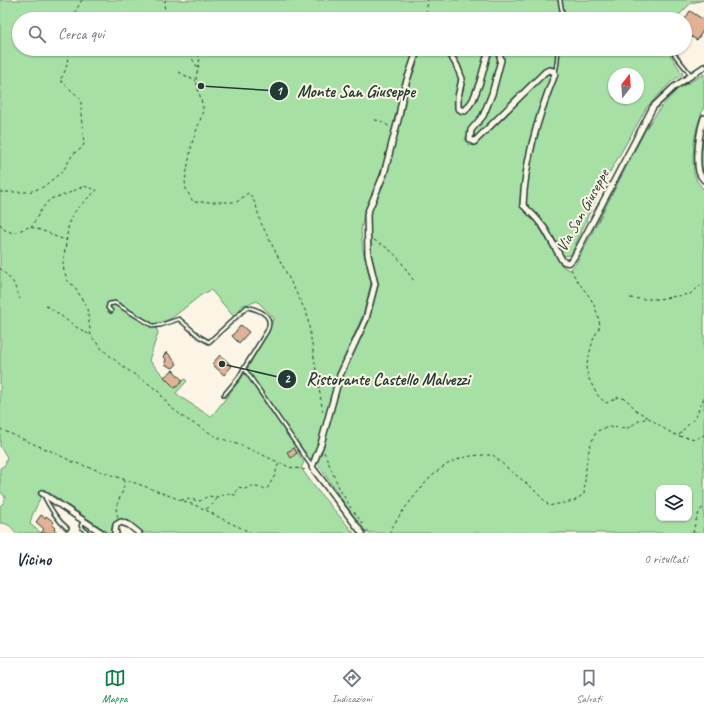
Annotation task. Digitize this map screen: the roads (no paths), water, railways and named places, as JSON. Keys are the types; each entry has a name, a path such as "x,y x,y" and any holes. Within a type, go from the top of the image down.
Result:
{"street":[{"path":"362,533 314,469 340,375 366,319 375,284 368,255 367,214 384,174 404,89 415,56"},
{"path":"451,56 462,79 458,97 458,108 465,111 473,100 487,56"},
{"path":"500,56 501,60 492,94 483,116 471,130 470,139 474,142 545,72 550,70 555,74"},
{"name":"Via San Giuseppe","path":"555,74 532,140 524,187 523,205 545,229 562,260 568,263 572,261 652,107 674,87 704,67"},
{"path":"704,118 698,159 699,174 704,180"},
{"path":"42,493 102,533"},
{"path":"116,533 116,525 121,522 129,525 139,533"}],"lane":[{"path":"560,0 562,12"},
{"path":"555,74 558,56"},
{"path":"676,56 691,76"},
{"path":"111,311 108,308 109,304 115,303 153,326 179,319 200,337 209,342 247,307 259,310 268,318 269,325 267,331 239,377 224,395"},
{"path":"227,319 230,323"},
{"path":"244,368 314,469"},
{"path":"42,493 60,523 67,528"},
{"path":"84,521 81,526 88,533"}],"place":[{"name":"Monte San Giuseppe","path":"201,86"},
{"name":"Ristorante Castello Malvezzi","path":"222,364"}]}
